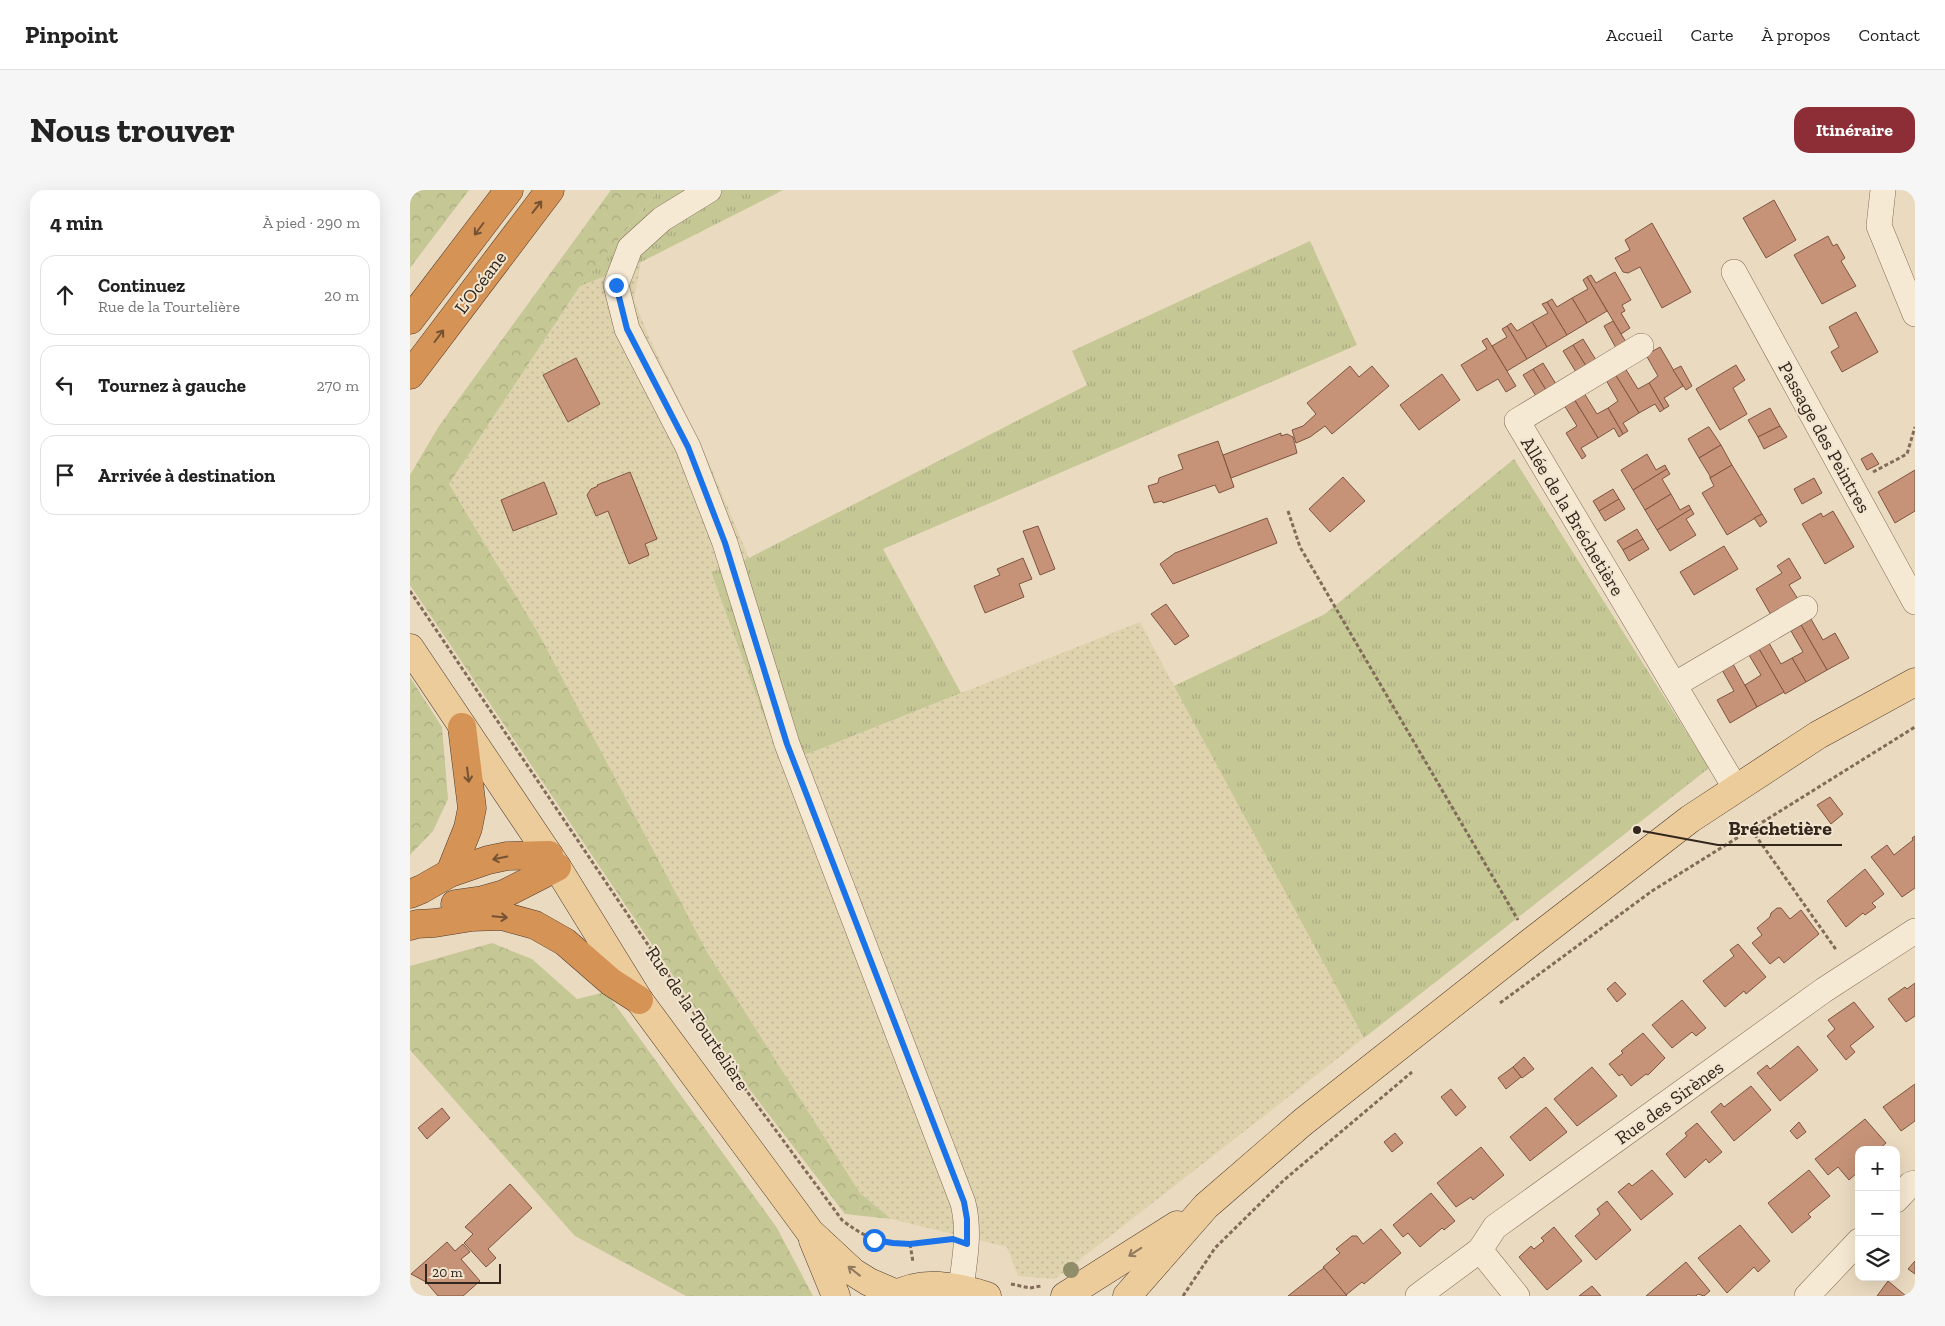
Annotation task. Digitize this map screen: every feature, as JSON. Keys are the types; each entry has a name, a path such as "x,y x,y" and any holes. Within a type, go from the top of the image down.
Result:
{"highway":[{"name":"L’Océane","path":"410,320 509,190"},
{"name":"L’Océane","path":"410,375 550,190"},
{"path":"450,873 468,828 472,808 462,727"},
{"path":"410,894 450,873 488,860 507,856 553,861"},
{"path":"414,925 431,912 451,905 483,900 504,894 553,861"},
{"path":"414,925 472,917 502,916 535,925 565,942 611,982 639,1000"}],"main road":[{"name":"Rue de la Tourtelière","path":"410,648 553,861 639,1000 810,1232 853,1272 895,1295"},
{"path":"1127,1296 1206,1206 1303,1122 1531,942 1690,820 1818,735 1915,682"},
{"path":"1068,1295 1206,1206"},
{"name":"Rue de la Tourtelière","path":"810,1232 836,1296"},
{"path":"895,1295 917,1288 939,1286 986,1289"}],"street":[{"path":"709,190 662,219 630,248 616,285 627,329 688,447 725,543 787,744 964,1202 967,1219 967,1244 986,1289"},
{"path":"1883,190 1879,226 1915,314"},
{"name":"Passage des Peintres","path":"1734,272 1915,602"},
{"name":"Allée de la Bréchetière","path":"1641,346 1516,421 1736,789"},
{"path":"1674,685 1805,608"},
{"name":"Rue des Sirènes","path":"1480,1250 1495,1227 1816,996 1915,931"},
{"path":"1900,1196 1911,1184 1915,1183"},
{"path":"1807,1296 1855,1245"},
{"path":"1418,1296 1480,1250 1517,1296"}],"path":[{"path":"1850,484 1907,454 1915,427"},
{"path":"1288,510 1300,547 1531,942"},
{"name":"Rue de la Tourtelière","path":"410,591 743,1086 842,1220 859,1234 874,1240 910,1244 953,1239 967,1244"},
{"path":"1495,1007 1652,891 1915,727"},
{"path":"1751,829 1852,972"},
{"path":"1184,1296 1215,1248 1284,1180 1418,1068"},
{"path":"986,1289 1015,1286 1030,1288 1064,1281 1068,1295"}],"shaded area":[{"path":"641,262 634,300 648,335 710,465 749,558 711,572 780,761 810,753 1140,622 1364,1038 1055,1279 1018,1276 1007,1247 891,1219 860,1193 707,952 540,636 449,484 580,286"}],"green space":[{"path":"410,190 469,190 410,268"},
{"path":"611,190 659,190 580,286 449,484 540,636 707,952 860,1193 891,1219 845,1214 750,1090 410,585 410,475 439,426"},
{"path":"659,190 783,190 641,262 580,286"},
{"path":"1310,241 1357,345 883,549 961,693 810,753 780,761 711,572 749,558 1087,385 1072,351"},
{"path":"1514,459 1709,768 1364,1038 1174,686 1325,614"},
{"path":"410,677 442,727 448,799 433,831 410,855"},
{"path":"492,943 532,959 577,999 606,992 777,1228 813,1296 686,1296 575,1236 410,1050 410,966"}],"building":[{"path":"1774,200 1796,240 1766,258 1743,218"},
{"path":"1652,223 1691,292 1662,308 1640,267 1628,273 1623,272 1615,258 1630,250 1625,240"},
{"path":"1828,236 1833,246 1837,244 1845,258 1841,261 1856,286 1822,304 1794,255"},
{"path":"1615,272 1631,300 1622,305 1625,311 1621,313 1630,328 1621,334 1587,277 1591,275 1596,283"},
{"path":"1587,277 1607,311 1587,323 1572,298 1588,289 1583,280"},
{"path":"1572,298 1587,323 1567,335 1547,302 1552,299 1557,307"},
{"path":"1547,302 1567,335 1547,347 1532,322 1548,313 1542,304"},
{"path":"1856,312 1878,352 1842,372 1831,352 1839,347 1829,327"},
{"path":"1613,321 1626,342 1616,348 1604,326"},
{"path":"1532,322 1547,347 1527,359 1507,326 1511,323 1517,331"},
{"path":"1507,326 1527,359 1507,371 1492,346 1507,337 1502,329"},
{"path":"1487,338 1516,386 1506,392 1498,379 1477,391 1461,365 1487,349 1482,341"},
{"path":"1583,339 1596,360 1586,366 1573,345"},
{"path":"1573,345 1586,366 1576,372 1563,351"},
{"path":"1660,347 1683,386 1664,398 1669,406 1664,409 1649,383 1658,376 1646,355"},
{"path":"576,358 600,404 568,422 543,375"},
{"path":"1543,363 1556,384 1546,390 1533,369"},
{"path":"1736,365 1745,380 1733,388 1747,414 1720,430 1696,389"},
{"path":"1350,366 1359,377 1372,366 1389,386 1332,434 1325,426 1310,437 1296,443 1292,430 1303,426 1316,414 1307,403"},
{"path":"1681,366 1692,386 1686,390 1673,370"},
{"path":"1625,368 1638,389 1649,383 1664,409 1660,412 1655,404 1639,413 1615,374"},
{"path":"1533,369 1546,390 1536,396 1523,375"},
{"path":"1442,374 1460,400 1419,430 1400,405"},
{"path":"1615,374 1639,413 1623,423 1628,431 1623,434 1608,408 1618,401 1606,380"},
{"path":"1584,393 1597,414 1608,408 1623,434 1619,437 1614,428 1598,438 1574,399"},
{"path":"1574,399 1598,438 1581,448 1586,456 1582,459 1566,433 1577,426 1564,405"},
{"path":"1770,408 1780,426 1758,437 1748,420"},
{"path":"1780,426 1787,437 1764,449 1758,437"},
{"path":"1708,427 1721,445 1699,458 1688,439"},
{"path":"1281,433 1281,436 1287,434 1293,437 1297,453 1231,478 1223,455"},
{"path":"1218,441 1234,487 1219,493 1215,485 1163,503 1162,501 1154,503 1148,486 1158,483 1159,478 1183,469 1178,455"},
{"path":"1721,445 1732,465 1710,478 1699,458"},
{"path":"1872,453 1879,464 1867,470 1861,459"},
{"path":"1647,454 1656,470 1665,465 1667,469 1633,490 1621,470"},
{"path":"1732,465 1762,514 1727,535 1702,493 1714,486 1710,478"},
{"path":"1667,469 1670,474 1662,479 1671,494 1645,510 1633,490"},
{"path":"1915,470 1915,511 1895,523 1878,492"},
{"path":"630,472 657,539 645,544 649,555 629,564 608,511 596,516 587,495 597,485"},
{"path":"1343,477 1365,501 1330,532 1309,509"},
{"path":"1814,478 1822,493 1802,504 1794,489"},
{"path":"544,482 557,514 513,531 501,500"},
{"path":"1613,489 1619,499 1599,511 1593,501"},
{"path":"1671,494 1680,510 1689,505 1691,509 1657,530 1645,510"},
{"path":"1619,499 1625,509 1605,521 1599,511"},
{"path":"1691,509 1694,514 1686,519 1696,535 1670,551 1657,530"},
{"path":"1833,511 1854,547 1825,564 1802,524 1821,513 1823,517"},
{"path":"1762,514 1767,522 1760,527 1754,518"},
{"path":"1267,518 1277,543 1173,584 1160,564 1175,553"},
{"path":"1038,526 1055,569 1040,575 1023,531"},
{"path":"1637,529 1643,539 1623,550 1617,541"},
{"path":"1643,539 1649,549 1629,561 1623,550"},
{"path":"1724,546 1738,569 1694,595 1680,572"},
{"path":"1023,558 1032,579 1019,584 1024,597 985,613 974,586 1000,575 997,569"},
{"path":"1789,558 1801,578 1789,585 1798,599 1771,615 1756,589 1782,573 1777,566"},
{"path":"1166,604 1189,636 1175,645 1151,614"},
{"path":"1811,619 1823,640 1835,633 1849,658 1827,670 1801,625"},
{"path":"1801,625 1827,670 1806,682 1792,658 1803,652 1791,631"},
{"path":"1769,643 1781,664 1792,658 1806,682 1785,694 1759,649"},
{"path":"1759,649 1784,692 1757,707 1745,685 1761,675 1749,655"},
{"path":"1733,664 1757,707 1730,723 1717,700 1734,691 1722,670"},
{"path":"1830,797 1843,814 1831,824 1817,805"},
{"path":"1915,836 1915,888 1902,897 1871,857 1887,845 1894,855 1913,840 1912,838"},
{"path":"1865,869 1884,894 1872,903 1876,907 1865,915 1863,913 1846,927 1827,901"},
{"path":"1777,908 1781,908 1790,919 1801,910 1819,934 1784,963 1779,957 1770,964 1752,943 1762,935 1757,928"},
{"path":"1738,944 1766,977 1746,994 1744,991 1725,1007 1703,981 1734,956 1730,950"},
{"path":"1615,982 1626,994 1617,1002 1607,989"},
{"path":"1915,983 1915,1016 1906,1022 1888,999 1905,987 1907,989"},
{"path":"1682,1000 1706,1028 1696,1036 1692,1032 1672,1048 1652,1025"},
{"path":"1854,1002 1874,1027 1850,1046 1855,1052 1846,1060 1827,1036 1835,1029 1828,1020"},
{"path":"1643,1033 1665,1058 1648,1075 1646,1074 1631,1086 1622,1074 1619,1076 1609,1064 1623,1053 1621,1051"},
{"path":"1798,1046 1818,1070 1780,1101 1757,1073 1767,1065 1770,1069"},
{"path":"1524,1057 1534,1069 1522,1078 1513,1067"},
{"path":"1513,1067 1521,1077 1506,1089 1498,1078"},
{"path":"1592,1067 1617,1096 1577,1126 1554,1099"},
{"path":"1915,1084 1915,1121 1901,1131 1883,1107"},
{"path":"1751,1086 1771,1110 1734,1141 1711,1112 1721,1103 1724,1107"},
{"path":"1451,1089 1466,1107 1456,1116 1441,1097"},
{"path":"1546,1107 1567,1132 1530,1161 1510,1137"},
{"path":"442,1108 450,1118 427,1139 418,1128"},
{"path":"1865,1119 1886,1143 1883,1146 1855,1146 1855,1175 1849,1180 1838,1167 1828,1175 1815,1159"},
{"path":"1799,1122 1806,1132 1797,1139 1790,1131"},
{"path":"1697,1123 1722,1152 1709,1163 1706,1159 1685,1178 1666,1154 1687,1136 1685,1133"},
{"path":"1395,1133 1403,1143 1392,1152 1384,1142"},
{"path":"1481,1147 1504,1175 1473,1200 1471,1197 1456,1207 1437,1183"},
{"path":"1652,1170 1673,1194 1641,1220 1618,1192 1629,1183 1632,1186"},
{"path":"1809,1170 1830,1196 1808,1214 1811,1217 1792,1233 1768,1203"},
{"path":"510,1184 532,1208 488,1249 496,1258 486,1267 464,1243 473,1234 465,1227"},
{"path":"1431,1193 1455,1221 1444,1230 1442,1228 1420,1247 1408,1233 1403,1237 1393,1225"},
{"path":"1607,1201 1631,1230 1596,1260 1575,1236 1600,1214 1597,1209"},
{"path":"1740,1225 1770,1261 1758,1272 1754,1267 1727,1293 1698,1258"},
{"path":"1554,1227 1582,1261 1547,1290 1519,1257 1531,1246 1534,1249 1544,1241 1541,1238"},
{"path":"1381,1229 1401,1253 1364,1284 1362,1282 1346,1295 1323,1267 1340,1253 1336,1249 1352,1236 1357,1236 1363,1244"},
{"path":"447,1242 455,1251 463,1244 470,1252 461,1259 480,1281 463,1296 438,1296 426,1282 411,1274"},
{"path":"1915,1261 1915,1274 1908,1269"},
{"path":"1686,1262 1710,1291 1704,1296 1698,1294 1696,1296 1646,1296"},
{"path":"1324,1268 1347,1296 1288,1296 1317,1273"},
{"path":"1888,1281 1906,1296 1877,1296"},
{"path":"1592,1286 1601,1296 1579,1296"}],"place":[{"name":"Bréchetière","path":"1637,830"}],"route":[{"path":"616,285 627,329 688,447 725,543 787,744 964,1202 967,1219 967,1244 953,1239 910,1244 874,1240"}]}
